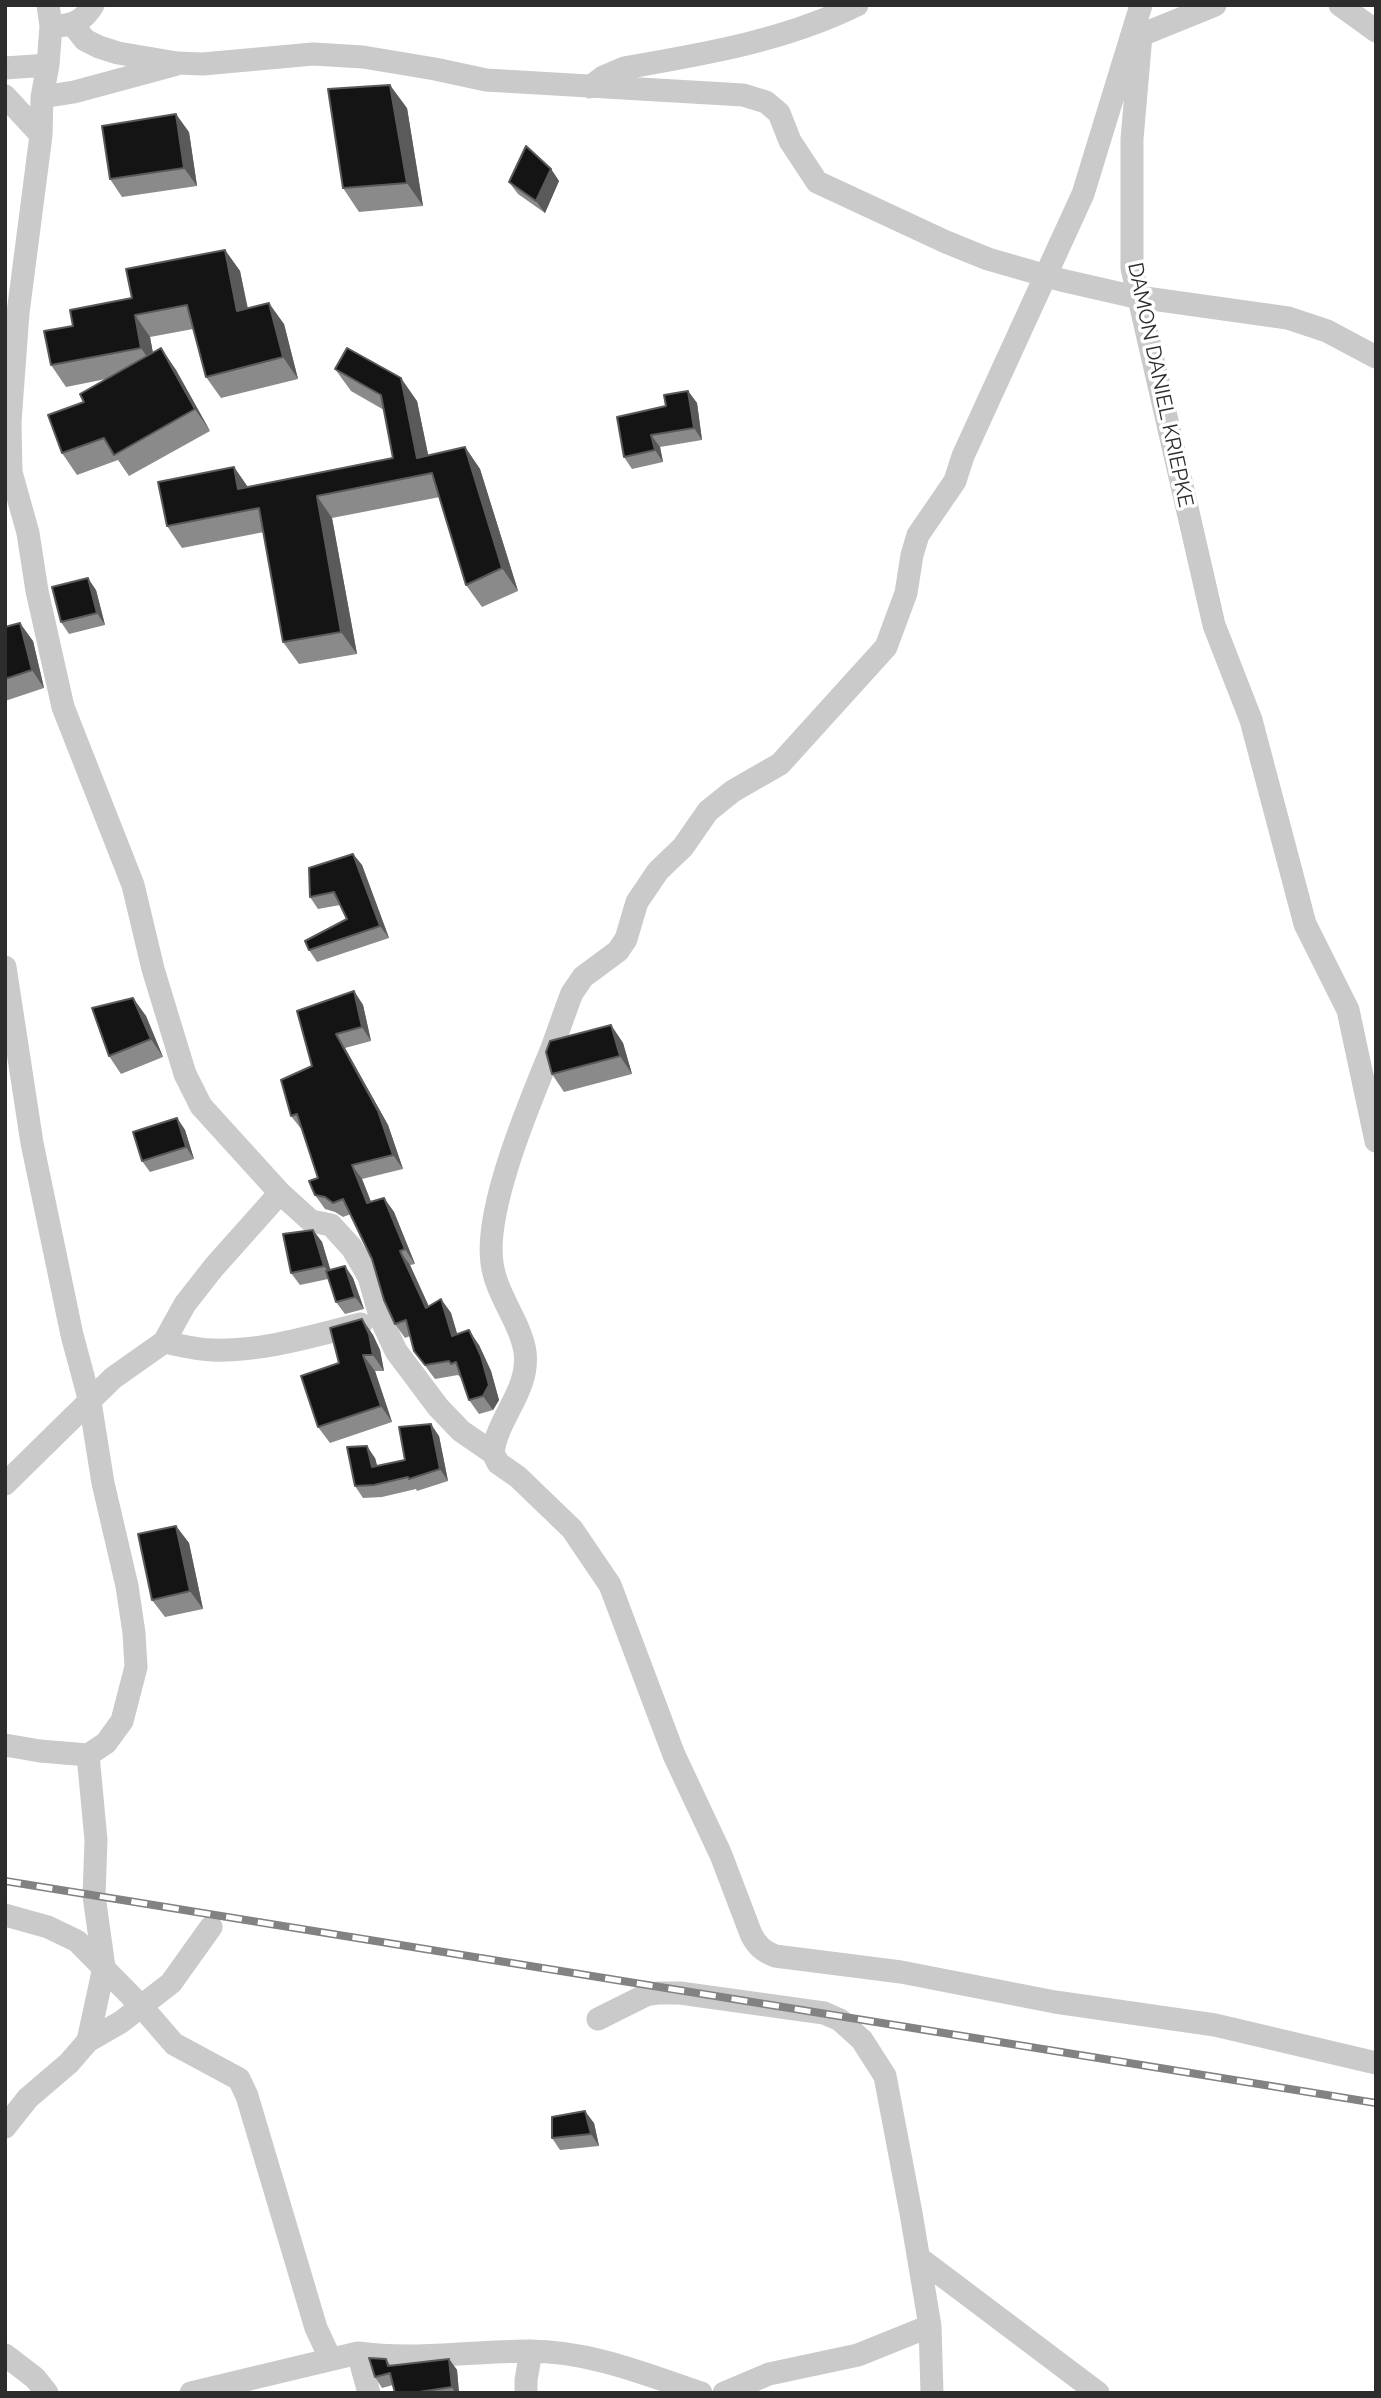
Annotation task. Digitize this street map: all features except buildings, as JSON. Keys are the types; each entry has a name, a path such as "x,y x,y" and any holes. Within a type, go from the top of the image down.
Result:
{"street":[{"path":"57,19 88,14 93,5"},
{"path":"590,87 603,77 624,68 769,40 828,20 858,5"},
{"path":"493,1453 523,1376 525,1353 500,1293 492,1264 491,1246 498,1200 520,1130 572,993 583,978 618,951 626,939 637,902 658,871 683,847 708,811 733,791 780,764 886,647 906,593 918,536 955,481 963,456 1083,194 1141,5"},
{"name":"DAMON DANIEL KRIEPKE","path":"1215,5 1142,35 1132,139 1132,268 1214,625 1251,720 1305,924 1348,1010 1376,1141"},
{"path":"1340,5 1376,32"},
{"path":"57,19 99,47 177,64 313,54 363,57 486,80 743,94 766,102 779,113 799,157 817,182 946,242 988,258 1139,298 1288,318 1327,331 1376,357"},
{"path":"57,19 43,97 41,135 18,313 10,422 11,472 28,533 37,591 63,707 133,885 156,981 185,1074 201,1106 280,1193 311,1221 331,1225 352,1248 369,1277 380,1319 396,1351 438,1407 461,1432 493,1453 498,1462 518,1477 572,1529 610,1585 674,1755 721,1855 755,1943 763,1951 775,1956 901,1972 1055,2002 1215,2025 1376,2063"},
{"path":"43,97 74,92 177,64"},
{"path":"5,68 48,65"},
{"path":"5,96 41,135"},
{"path":"5,496 11,472"},
{"path":"5,967 32,1143 72,1335 90,1402 103,1483 127,1586 136,1667 122,1721 106,1743 88,1755 5,1745"},
{"path":"5,1484 113,1378 164,1342 185,1304 280,1193"},
{"path":"164,1342 211,1350 252,1347 313,1336 380,1319"},
{"path":"88,1755 96,1840 94,1896 104,1967 88,2040"},
{"path":"5,1915 48,1927 77,1941 174,2044 239,2079 247,2096 316,2329 330,2358"},
{"path":"5,2127 28,2098 69,2063 88,2040 142,2007 171,1983 211,1927"},
{"path":"598,2019 646,1995 680,1993 824,2013 840,2020 862,2040 885,2076 930,2326 932,2393"},
{"path":"919,2258 1098,2393"},
{"path":"724,2393 769,2374 858,2355 930,2326"},
{"path":"526,2393 531,2351"},
{"path":"191,2393 264,2384 330,2358 358,2353 378,2356 425,2356 531,2351 598,2358 701,2393"},
{"path":"358,2353 369,2393"},
{"path":"5,2355 35,2378 47,2393"}],"railway":[{"path":"5,1881 1376,2103"}]}
